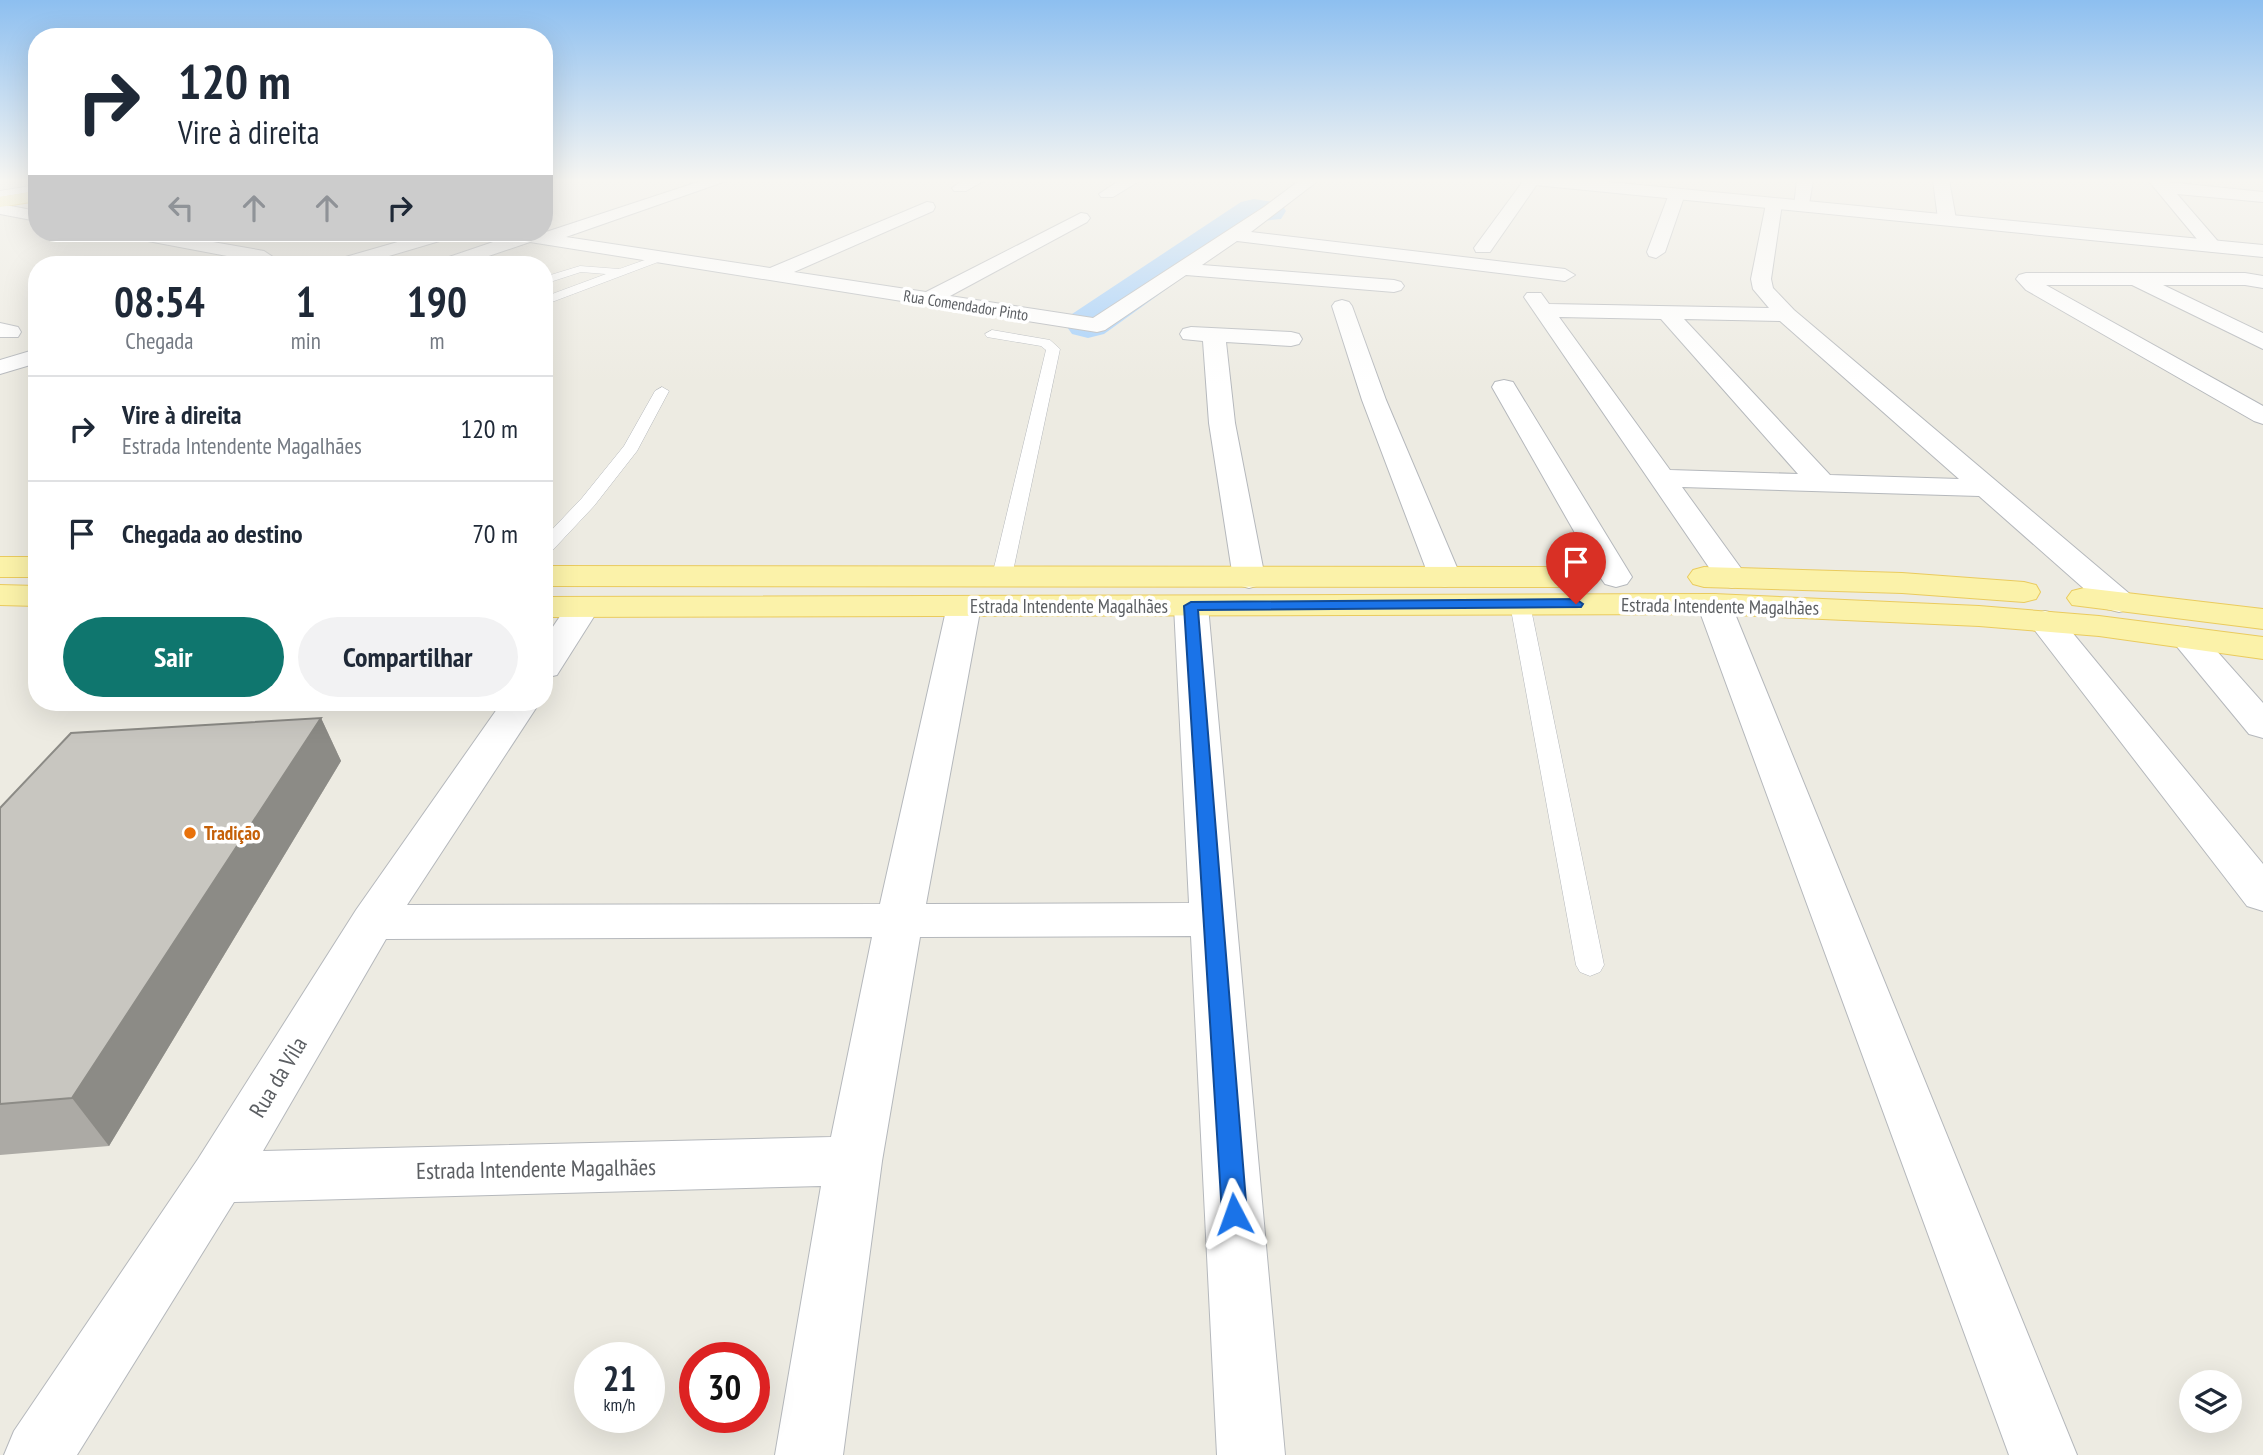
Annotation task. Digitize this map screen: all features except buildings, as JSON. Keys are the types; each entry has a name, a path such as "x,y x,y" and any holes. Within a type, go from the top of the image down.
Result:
{"main road":[{"path":"0,567 28,568"},
{"name":"Estrada Intendente Magalhães","path":"553,576 1616,577 1899,610 2045,621 2263,648"},
{"name":"Estrada Intendente Magalhães","path":"553,607 1520,604 1902,583 2119,601 2263,619"},
{"path":"0,595 28,596"}],"street":[{"path":"214,248 258,256"},
{"path":"369,256 397,248"},
{"path":"474,256 501,248"},
{"name":"Rua Comendador Pinto","path":"605,248 1094,325 1102,324 1184,269"},
{"path":"771,275 832,248"},
{"path":"929,299 1025,248"},
{"path":"1184,269 1216,248"},
{"path":"1341,248 1565,275"},
{"path":"1656,252 1658,248"},
{"path":"1763,248 1763,289 1786,315 2119,601"},
{"path":"2232,248 2263,251"},
{"path":"1184,269 1394,286"},
{"path":"2263,282 2245,279 2131,277 2026,279 2033,286 2263,416"},
{"path":"2131,277 2263,342"},
{"path":"1786,315 1666,312 1539,303 1592,382 1663,478 1723,591 2043,1455"},
{"path":"1342,306 1374,400 1445,577"},
{"path":"1666,312 1822,483"},
{"path":"1249,578 1222,423 1203,335 1291,339"},
{"path":"0,368 28,359"},
{"path":"1504,387 1616,577"},
{"path":"1663,478 1988,488"},
{"path":"809,1455 855,1161 899,921 964,606"},
{"path":"1191,606 1251,1455"},
{"path":"553,653 583,607"},
{"path":"2045,621 2263,895"},
{"path":"2186,637 2263,726"},
{"name":"Rua da Vila","path":"38,1455 218,1177 372,922 515,711"},
{"path":"372,922 1214,919"},
{"name":"Estrada Intendente Magalhães","path":"218,1177 855,1161"}],"lane":[{"path":"553,298 662,257"},
{"path":"553,278 586,269 622,272"},
{"path":"992,334 1045,343 1053,349 1002,576"},
{"path":"553,539 589,502 631,447 662,391"},
{"path":"1520,604 1590,965"}],"waterway":[{"path":"1088,324 1199,248"}],"place":[{"name":"Tradição","path":"190,833"}],"route":[{"path":"1234,1214 1191,606 1576,604"}]}
